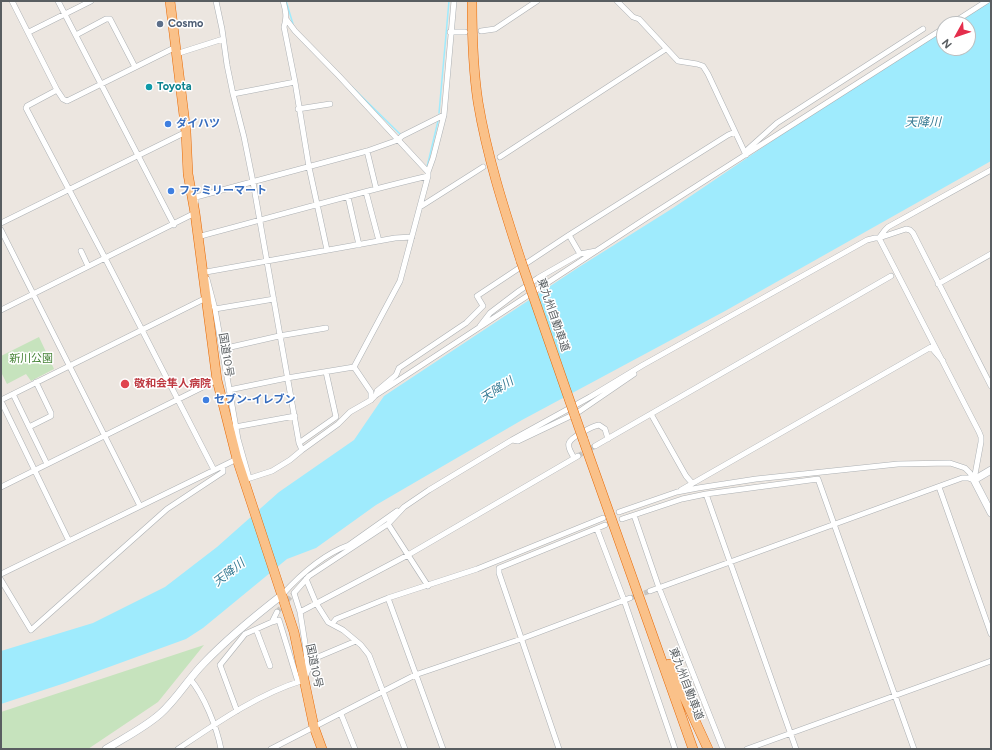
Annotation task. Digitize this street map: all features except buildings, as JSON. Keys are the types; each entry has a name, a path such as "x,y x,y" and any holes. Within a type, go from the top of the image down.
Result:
{"highway":[{"name":"国道10号","path":"170,1 186,132 188,174 212,331 217,380 237,459 246,481 294,632 301,681 322,749"},
{"name":"東九州自動車道","path":"472,1 478,101 484,134 497,185 521,261 693,749"},
{"path":"633,576 669,666 708,749"},
{"name":"東九州自動車道","path":"651,628 698,749"},
{"path":"681,718 688,749"}],"street":[{"path":"12,1 57,90 63,99 67,101 135,67 176,51 224,39"},
{"path":"58,1 174,225"},
{"path":"28,32 91,1"},
{"path":"216,1 233,94 253,182 287,378 299,443 302,450"},
{"path":"284,1 286,9 284,27 295,82 298,109 327,250"},
{"path":"354,367 400,281 444,115 450,32 454,1"},
{"path":"481,31 495,28 537,1"},
{"path":"617,1 633,17 638,19 678,61 703,66 746,155"},
{"path":"964,16 987,1"},
{"path":"76,35 106,19 110,19 135,67"},
{"path":"286,19 295,31 339,76 428,174"},
{"path":"746,155 748,149 777,123 923,29"},
{"path":"450,32 465,32"},
{"path":"444,115 402,136 398,140 367,151 196,197 206,272 215,309 235,427 246,481 272,471 290,460 338,424 350,412 371,400 376,395 648,217 936,33"},
{"path":"500,156 666,49"},
{"path":"233,94 295,82"},
{"path":"57,90 27,106 26,108 214,470"},
{"path":"298,109 330,104"},
{"path":"1,223 138,154 186,132"},
{"path":"376,395 377,391 396,375 399,368 466,323 483,306 477,296 569,235 735,132"},
{"path":"367,151 376,188"},
{"path":"420,207 483,167"},
{"path":"879,238 888,227 991,170"},
{"path":"201,236 428,174"},
{"path":"366,192 379,241"},
{"path":"348,197 359,245"},
{"path":"1,310 174,225 195,213"},
{"path":"1,230 140,506"},
{"path":"106,749 161,713 204,663 243,632 306,571 342,547 349,545 428,490 512,440 590,397 643,365 868,240 903,230 910,230 913,233 991,386"},
{"path":"569,235 580,254"},
{"path":"206,272 395,238 412,237"},
{"path":"879,238 981,437 974,480"},
{"path":"81,251 88,266"},
{"path":"477,330 490,313 538,278 580,254 598,251"},
{"path":"938,284 991,254"},
{"path":"595,446 891,276"},
{"path":"69,541 1,400 206,298"},
{"path":"215,309 274,299"},
{"path":"215,309 212,331 222,349"},
{"path":"222,349 280,336 326,328"},
{"path":"677,492 931,347 943,361"},
{"path":"229,390 287,378 354,367"},
{"path":"354,367 371,392 371,400"},
{"path":"299,443 336,417 326,372"},
{"path":"1,487 217,380"},
{"path":"29,427 51,416 51,413 36,382"},
{"path":"13,394 47,464"},
{"path":"651,414 686,476 692,483"},
{"path":"235,427 294,416"},
{"path":"300,612 408,555 576,457 569,447 571,439 599,425 605,429 608,439"},
{"path":"1,574 237,459"},
{"path":"619,512 677,492 756,479 898,464 950,463 965,468 970,472 991,512"},
{"path":"1,580 31,630 167,509 223,472 223,466"},
{"path":"650,591 962,478 974,480 991,470"},
{"path":"622,519 682,499 706,494 818,480 914,749"},
{"path":"939,487 991,634"},
{"path":"706,494 796,749"},
{"path":"178,749 215,724 266,694 301,681 308,670 300,612 294,593 306,579 388,524 404,507"},
{"path":"634,515 659,588 723,749"},
{"path":"332,624 336,619 388,598 477,569 602,519 604,526 499,568 499,573 521,640 559,749"},
{"path":"388,524 428,586"},
{"path":"597,529 624,600 675,749"},
{"path":"306,571 321,568"},
{"path":"306,579 316,603 328,622 343,630 369,655 405,749"},
{"path":"388,598 443,749"},
{"path":"271,749 383,693 415,675 521,640 630,598"},
{"path":"272,622 277,612"},
{"path":"237,711 220,665 243,632 280,620 301,681"},
{"path":"256,629 270,666"},
{"path":"318,657 330,653 333,649 356,641"},
{"path":"747,749 991,661"},
{"path":"190,679 196,686 215,724 221,749"},
{"path":"341,714 355,749"}],"green space":[{"name":"新川公園","path":"39,337 54,369 31,381 26,374 7,384 1,372 1,356"},
{"path":"204,645 158,702 88,749 1,749 1,712"}],"water":[{"name":"天降川","path":"988,1 991,1 991,161 725,311 522,420 376,505 316,548 287,559 203,628 186,639 65,683 1,704 1,651 93,623 165,587 217,547 279,492 354,440 384,396 579,267 673,208 809,116 936,35 936,56 976,56 976,16 965,16"}],"waterway":[{"path":"286,1 293,24"},
{"path":"439,113 449,1"},
{"path":"352,87 400,134"},
{"path":"427,167 438,121"}],"tunnel":[{"path":"578,456 595,446"},
{"path":"630,598 650,591"},
{"path":"277,612 294,593"}],"place":[{"name":"Cosmo","path":"160,24"},
{"name":"Toyota","path":"149,87"},
{"name":"ダイハツ","path":"168,124"},
{"name":"ファミリーマート","path":"171,191"},
{"name":"敬和会隼人病院","path":"125,384"},
{"name":"セブン-イレブン","path":"206,400"}]}
